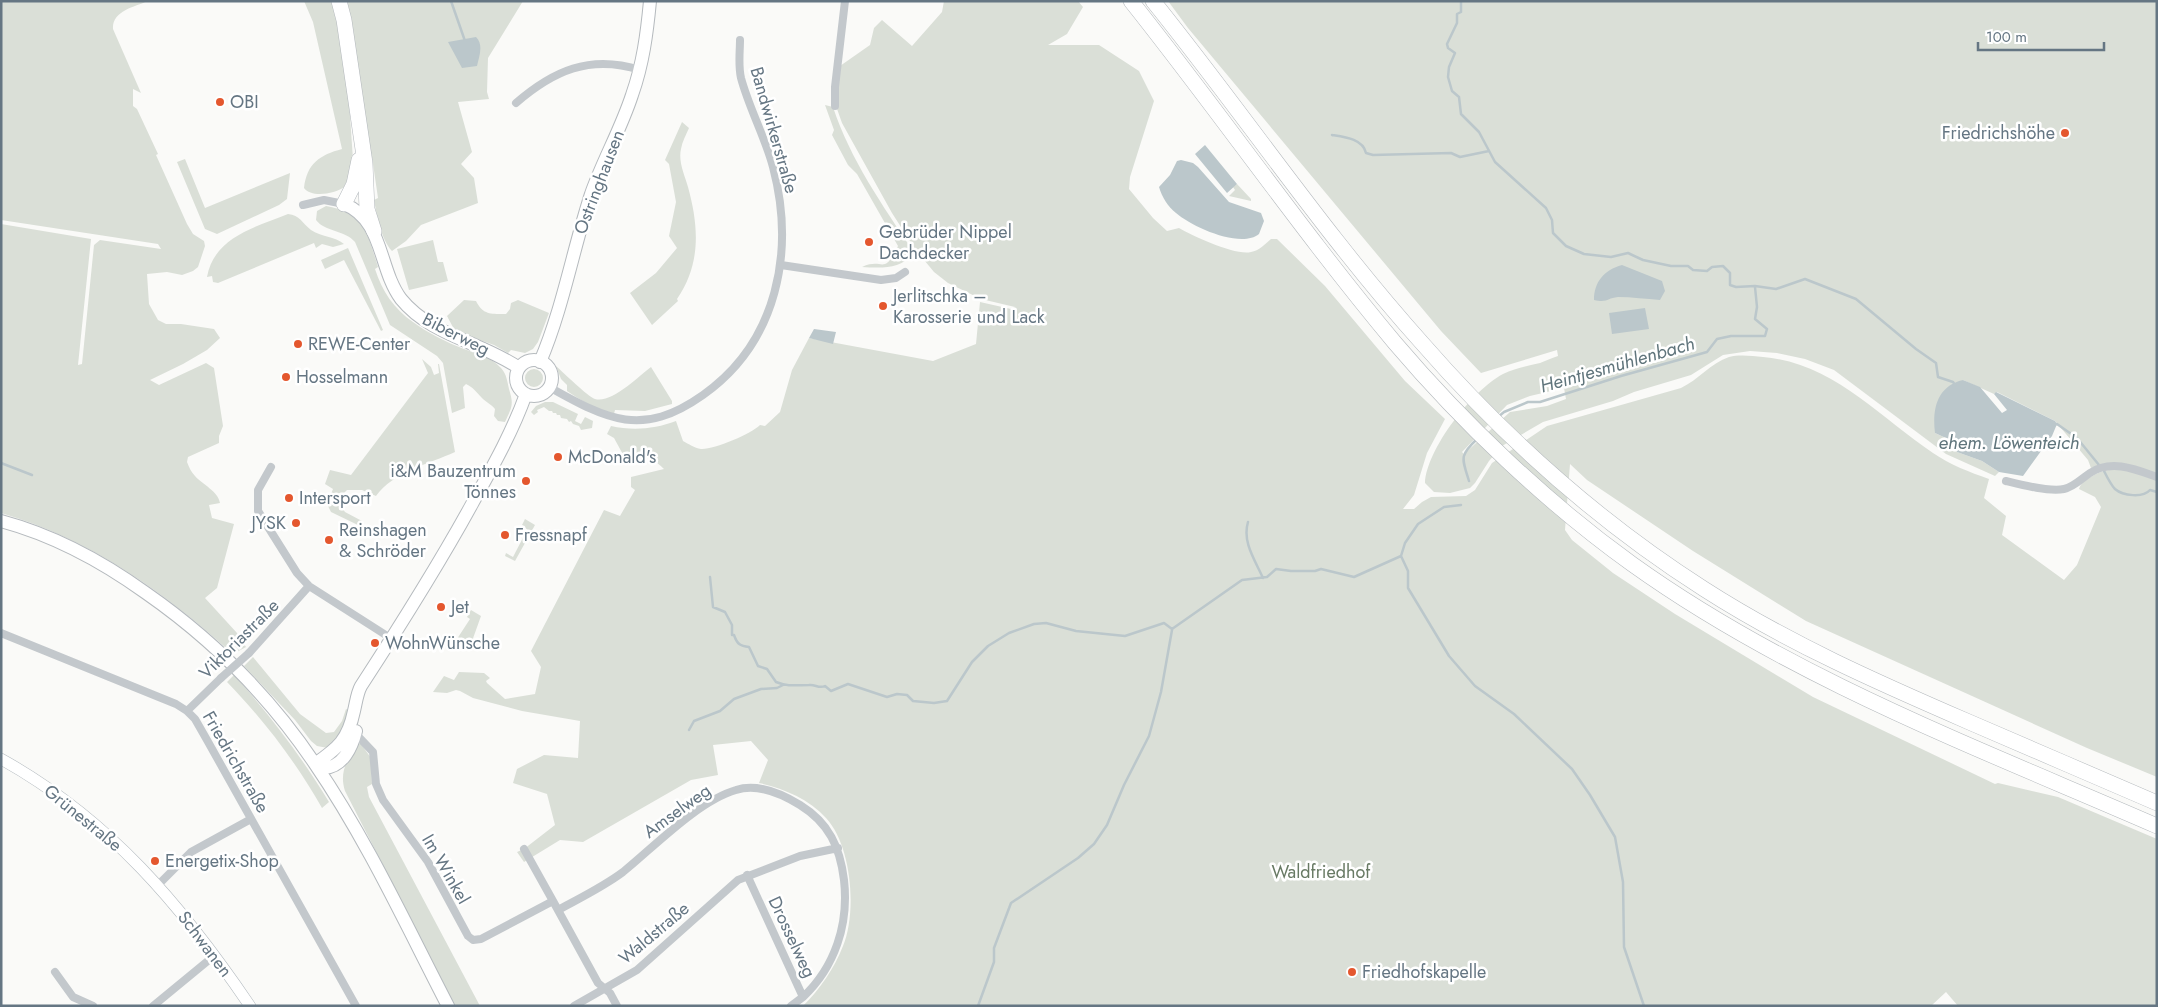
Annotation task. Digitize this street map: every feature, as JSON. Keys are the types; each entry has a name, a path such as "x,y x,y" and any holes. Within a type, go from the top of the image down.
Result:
{"highway":[{"path":"339,1 344,20 365,164 367,209 374,231"},
{"path":"1131,1 1306,232 1396,345 1454,409 1576,520 1630,563 1683,599 1794,662 1913,720 2157,826"},
{"path":"1153,1 1326,226 1421,343 1492,418 1577,496 1637,543 1702,588 1746,615 1803,646 1926,704 2157,803"},
{"path":"347,206 357,175 360,133"},
{"path":"347,206 361,198 366,186"}],"main road":[{"name":"Ostringhausen","path":"540,362 564,290 592,192 627,109 640,70 650,1"},
{"name":"Biberweg","path":"347,206 364,217 374,231 389,278 409,308 442,331 489,350 519,368"},
{"path":"529,361 540,362 552,374 549,388 539,395 526,394 518,385 516,376 519,368 529,361"},
{"path":"335,795 336,776 367,690 368,676 426,584 492,468 526,394"},
{"path":"1,521 16,525 61,544 98,562 132,582 202,636 240,672 266,701 315,764 335,795 448,1006"},
{"path":"315,764 337,749 353,731"},
{"path":"315,764 320,767 329,768 343,759"}],"street":[{"path":"835,106 835,87 845,1"},
{"name":"Bandwirkerstraße","path":"549,388 591,411 619,419 654,418 685,407 720,381 748,349 766,318 776,291 781,265 781,221 777,187 765,140 742,79 740,40"},
{"path":"516,104 548,78 583,66 608,65 640,70"},
{"path":"303,205 324,200 347,206"},
{"path":"781,265 881,280 896,278 905,272"},
{"path":"2006,481 2060,490 2072,487 2098,469 2116,466 2130,468 2157,477"},
{"path":"271,467 258,490 257,506 268,530 297,573 309,586 392,639"},
{"name":"Viktoriastraße","path":"187,711 249,653 309,586"},
{"name":"Friedrichstraße","path":"1,633 99,671 176,704 187,711 207,740 356,1006"},
{"name":"Im Winkel","path":"353,731 373,752 375,780 383,800 425,857 468,936 474,940 481,939 553,901"},
{"name":"Grünestraße","path":"1,759 44,786 85,816 122,848 158,885"},
{"name":"Amselweg","path":"558,910 606,884 693,813 735,790 752,787 790,800 814,816 824,826 838,848 845,891 844,916 839,943 818,980 803,997"},
{"path":"158,885 191,852 252,819"},
{"path":"748,875 800,856 838,848"},
{"path":"524,849 598,983 610,993 617,1006"},
{"name":"Waldstraße","path":"574,1006 637,970 734,883 748,875"},
{"name":"Drosselweg","path":"748,875 803,997 791,1006"},
{"name":"Schwanen","path":"158,885 214,955 250,1006"},
{"path":"153,1006 214,955"},
{"path":"55,972 73,997 93,1006"}],"green space":[{"path":"1,1 148,1 125,10 120,14 116,18 113,29 141,93 133,89 133,106 137,109 158,154 156,155 187,224 193,234 204,241 205,246 198,267 193,271 182,275 167,272 147,274 149,304 158,320 166,324 181,324 214,329 220,338 207,350 150,380 159,385 206,363 214,368 223,426 219,436 219,443 188,457 187,462 198,479 219,499 220,503 209,505 212,518 234,524 217,588 205,598 237,633 246,647 233,654 181,610 125,570 66,537 1,513 1,224 91,239 78,365 82,364 94,245 100,240 161,249 158,244 1,220"},
{"path":"304,1 333,1 349,101 352,170 344,187 335,192 323,194 312,193 304,188 308,172 321,157 342,149 313,22"},
{"path":"347,1 523,1 488,58 487,92 489,99 458,102 472,152 461,164 474,178 478,203 421,225 406,241 392,251 382,234 374,200 378,198"},
{"name":"Waldfriedhof","path":"944,1 1078,1 1083,7 1067,34 1048,45 1099,45 1139,71 1154,101 1130,177 1129,189 1153,218 1167,231 1179,228 1204,240 1235,251 1254,251 1271,239 1277,239 1325,286 1405,381 1445,419 1427,453 1414,495 1403,509 1414,509 1431,497 1466,496 1475,490 1492,463 1547,426 1681,388 1722,360 1742,355 1788,361 1811,369 1833,380 1854,393 1940,457 1960,468 1989,479 1984,498 2006,516 2002,535 2064,580 2077,565 2101,507 2095,497 2079,489 2083,482 2098,473 2114,469 2131,471 2157,479 2157,777 2087,748 1806,621 1693,551 1587,480 1570,464 1565,530 1572,540 1613,573 1675,614 1813,697 1995,784 1998,783 2058,797 2157,839 2157,1006 1958,1006 1946,992 1931,1006 803,1006 821,986 831,971 843,946 850,916 850,880 842,845 835,830 826,818 812,805 795,795 759,783 768,760 751,741 713,745 718,775 691,780 583,842 560,840 524,862 517,852 524,849 555,825 547,794 513,783 517,769 544,755 578,758 580,721 522,711 473,698 456,690 447,693 433,692 444,676 454,680 459,672 484,673 490,678 486,681 487,683 505,699 535,694 541,667 531,651 604,510 620,516 635,490 631,487 631,477 664,469 653,460 644,456 629,456 626,460 614,438 607,434 611,426 644,428 676,421 683,441 701,449 714,447 741,437 760,425 765,426 780,412 792,370 809,338 933,361 976,344 980,302 1011,309 1015,307 981,299 948,283 934,272 915,249 892,213 842,123 836,106 840,66 870,45 874,28 882,20 912,46 942,12"},
{"path":"1168,1 2157,1 2157,474 2117,464 2091,468 2088,460 2055,421 1997,392 1994,394 1963,380 1935,433 1948,439 1957,452 1982,461 1999,472 1995,476 1946,454 1834,370 1805,359 1777,353 1750,351 1723,355 1691,375 1543,422 1502,446 1470,488 1450,493 1434,492 1425,483 1428,469 1443,437 1466,406 1478,393 1503,374 1558,356 1557,350 1481,373 1441,331 1188,28","holes":["1564,388 1566,399 1547,406 1510,412 1464,454 1462,452 1507,405 1530,396"]},
{"path":"825,105 833,107 848,145 858,164 913,251 904,262 898,265 862,267 869,264 886,264 898,246 857,174 848,165 832,135 834,130"},
{"path":"682,122 689,128 684,138 680,159 694,216 696,245 694,259 685,286 677,299 678,301 652,325 630,293 656,273 677,248 669,236 676,202 669,164 665,160"},
{"path":"185,159 205,208 290,173 287,199 279,205 217,234 205,229 177,162"},
{"path":"1237,184 1251,201 1229,196 1235,190 1233,187"},
{"path":"326,206 349,214 363,227 378,267 375,269 381,285 390,299 406,317 431,334 488,358 501,368 507,378 512,403 505,422 498,421 494,416 495,409 466,384 463,387 465,408 452,413 443,363 437,356 390,325 355,242 346,235 324,227 316,220 317,211"},
{"path":"288,214 298,218 311,230 344,244 333,247 322,244 316,248 314,243 218,283 213,282 212,276 207,277 211,263 227,243 250,229"},
{"path":"433,240 438,262 443,262 448,281 409,290 397,249"},
{"path":"348,248 383,330 381,331 344,260 325,269 321,260"},
{"path":"464,300 476,301 482,309 492,314 506,314 510,309 511,303 518,300 549,313 538,342 533,349 525,353 511,350 508,353 494,345 455,331 447,316"},
{"path":"422,359 431,367 434,375 439,373 439,364 455,452 402,475 383,488 376,496 362,490 347,490 341,496 340,505 345,512 362,521 360,526 331,512 327,504 333,489 325,484 330,470 351,475 428,373"},
{"path":"556,366 595,399 602,399 617,393 651,367 672,404 645,411 615,410 614,414 607,412 589,405 567,391 567,385 561,379"},
{"path":"530,369 538,369 543,374 541,385 530,387 525,382 525,374"},
{"path":"545,402 553,402 578,414 575,421 581,424 585,417 593,421 592,428 581,430 579,426 571,421 569,422 567,419 561,418 560,415 544,407 537,410 538,412 534,415 531,412 536,406"},
{"path":"525,519 535,525 515,561 505,556 506,553 513,557 527,530 529,531 522,525"},
{"path":"471,610 481,616 471,644 466,641 465,645 455,642 470,619 467,617"},
{"path":"253,657 300,714 326,733 334,732 342,721 346,709 348,710 337,738 328,748 317,746 311,741 295,720 244,666"},
{"path":"234,675 260,705 307,768 329,802 322,808 278,742 227,682"},
{"path":"357,744 361,744 371,758 372,784 367,787 369,797 480,1006 455,1006 345,791 343,778 345,766"}],"water":[{"path":"476,37 480,44 477,66 462,68 448,42"},
{"path":"1205,145 1237,184 1227,193 1195,154"},
{"path":"1177,161 1193,163 1198,167 1229,202 1261,213 1264,221 1259,234 1251,238 1229,238 1205,230 1183,219 1173,211 1166,202 1159,187 1170,175"},
{"path":"1622,265 1662,281 1665,291 1660,300 1618,297 1605,301 1594,300 1594,294 1601,278 1610,270"},
{"path":"1645,308 1649,329 1612,334 1609,313"},
{"path":"814,329 836,332 833,344 809,338"},
{"name":"ehem. Löwenteich","path":"1963,380 1980,387 2002,413 2007,410 1994,394 1996,392 2055,421 2057,424 2052,436 2023,476 1999,472 1982,461 1957,452 1948,439 1935,433 1934,415 1938,400 1947,387"}],"waterway":[{"path":"451,1 465,41"},
{"path":"1461,1 1461,12 1457,14 1457,23 1447,44 1448,48 1455,53 1449,67 1448,77 1452,91 1459,97 1461,114 1479,132 1495,162 1546,208 1552,220 1553,233 1566,246 1584,254 1611,257 1628,253 1643,260 1671,266 1688,266 1693,270 1707,271 1712,267 1723,266 1730,273 1730,285 1736,287 1755,286 1776,289 1805,279 1856,299 1916,349 1936,363 1938,377 1953,382 1955,385"},
{"path":"1332,135 1357,142 1364,148 1366,153 1373,155 1451,153 1460,157 1489,151"},
{"name":"Heintjesmühlenbach","path":"1498,417 1504,412 1528,402 1540,402 1621,376 1707,352 1717,339 1731,336 1765,336 1767,329 1755,319 1757,307 1755,287"},
{"path":"2053,425 2057,424 2077,438 2099,465"},
{"name":"Heintjesmühlenbach","path":"1469,481 1464,458 1467,450 1477,439"},
{"path":"1,463 32,475"},
{"path":"2104,471 2114,487 2123,493 2138,495 2147,493 2150,490 2157,492"},
{"name":"Heintjesmühlenbach","path":"1172,629 1242,580 1267,577 1276,569 1291,571 1315,571 1321,569 1354,577 1401,556 1405,543 1418,524 1444,507 1461,505"},
{"path":"1248,522 1248,544 1263,578"},
{"path":"1401,556 1408,571 1408,588 1449,656 1475,686 1514,714 1572,769 1615,837 1623,882 1624,947 1644,1006"},
{"name":"Heintjesmühlenbach","path":"710,577 713,607 725,612 732,625 732,635 734,635 736,641 743,646 749,647 758,666 767,669 776,682 789,685 825,686 831,691 848,684 887,697 897,694 907,695 913,701 934,703 947,701 972,662 988,646 1009,633 1034,624 1046,623 1076,631 1125,636 1164,623 1172,629"},
{"path":"978,1006 994,962 994,948 1011,903 1078,858 1094,844 1107,825 1124,785 1149,736 1161,692 1172,630"},
{"path":"689,730 694,721 720,711 734,699 761,689 777,688 783,685"}],"place":[{"name":"OBI","path":"220,102"},
{"name":"Friedrichshöhe","path":"2065,133"},
{"name":"Gebrüder Nippel Dachdecker","path":"869,242"},
{"name":"Jerlitschka – Karosserie und Lack","path":"883,306"},
{"name":"REWE-Center","path":"298,344"},
{"name":"Hosselmann","path":"286,377"},
{"name":"McDonald's","path":"558,457"},
{"name":"i&M Bauzentrum Tönnes","path":"526,481"},
{"name":"Intersport","path":"289,498"},
{"name":"JYSK","path":"296,523"},
{"name":"Fressnapf","path":"505,535"},
{"name":"Reinshagen & Schröder","path":"329,540"},
{"name":"Jet","path":"441,607"},
{"name":"WohnWünsche","path":"375,643"},
{"name":"Energetix-Shop","path":"155,861"},
{"name":"Friedhofskapelle","path":"1352,972"}]}
